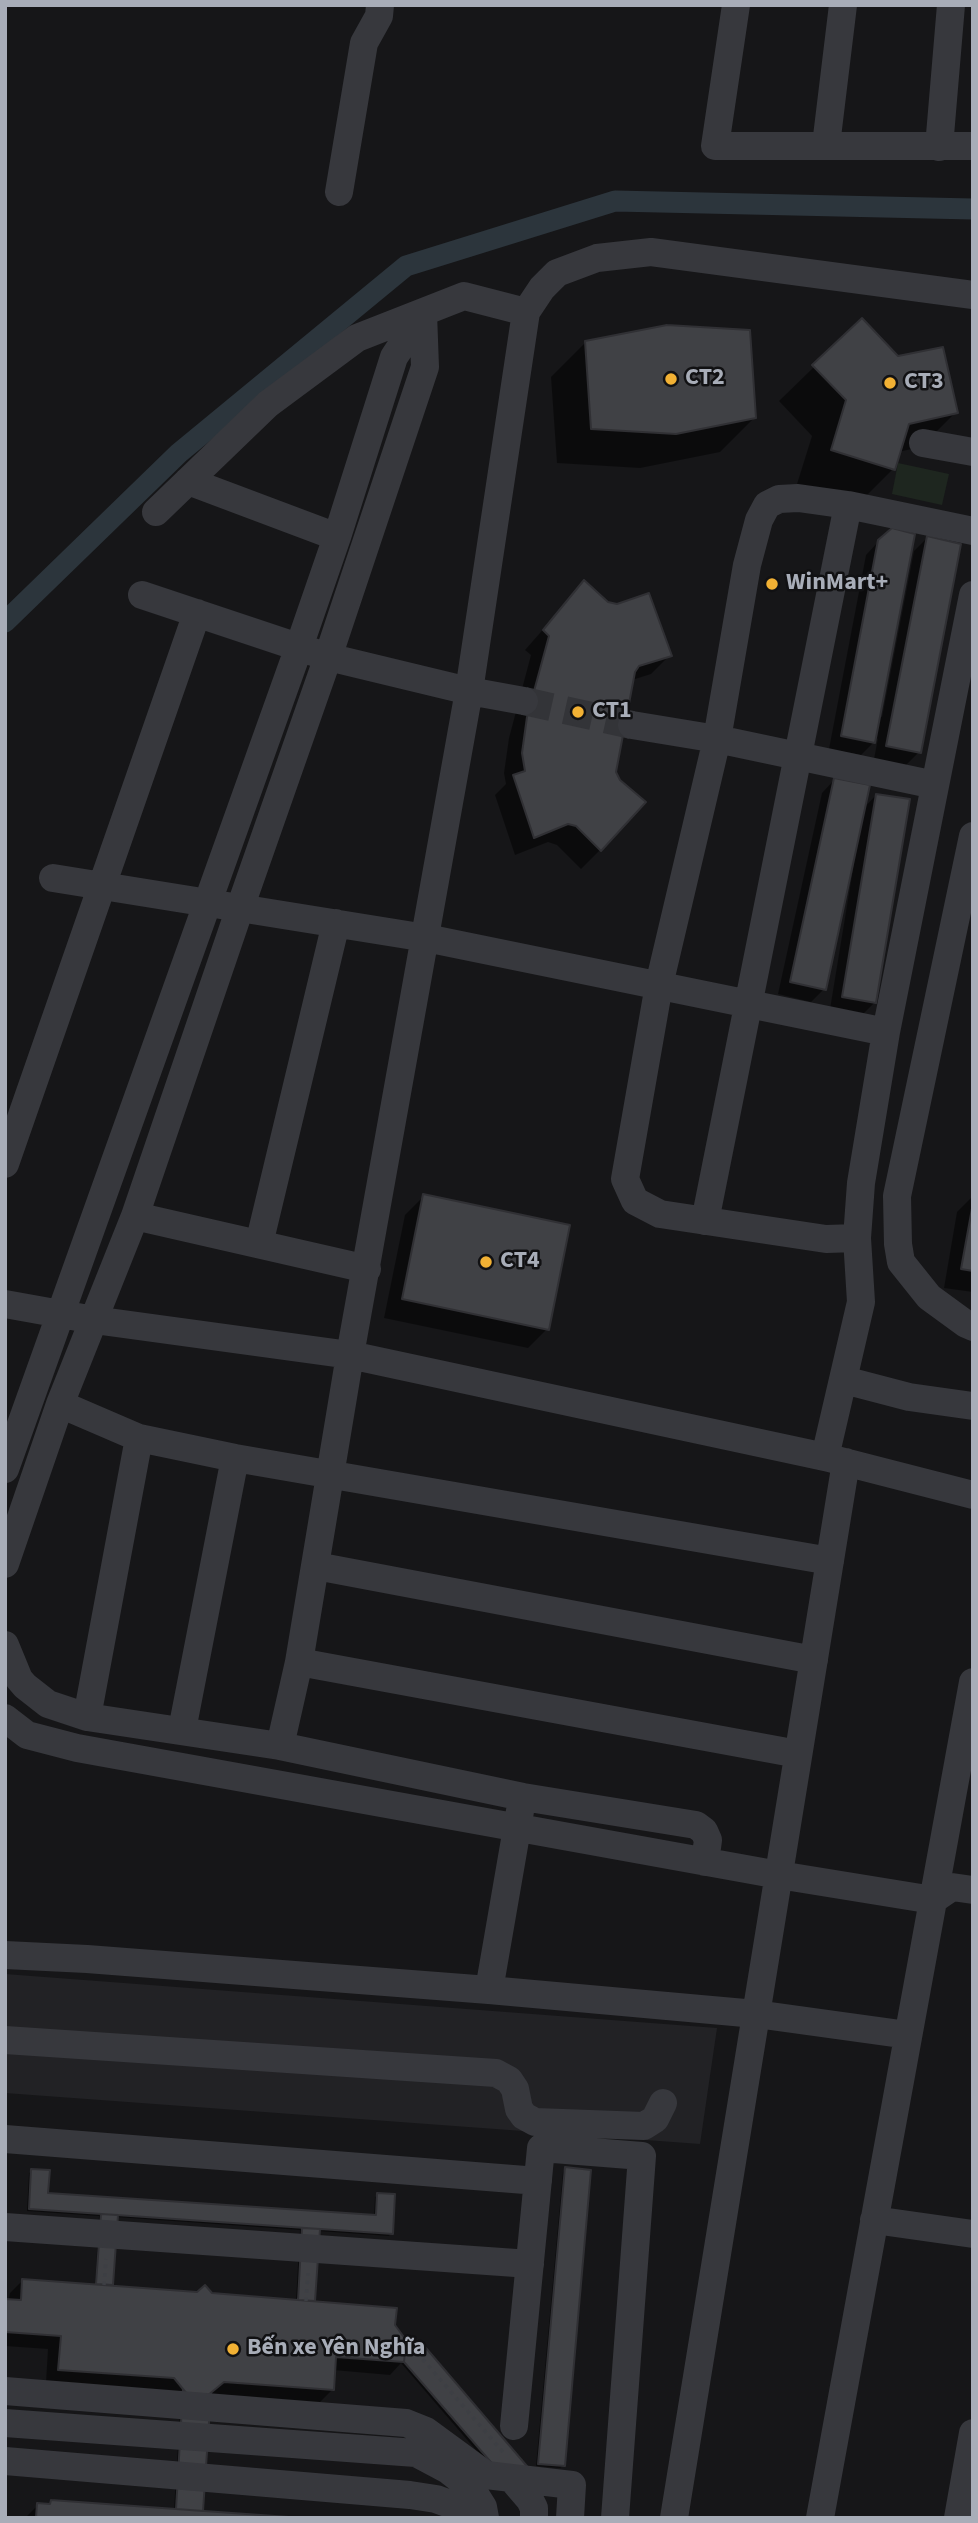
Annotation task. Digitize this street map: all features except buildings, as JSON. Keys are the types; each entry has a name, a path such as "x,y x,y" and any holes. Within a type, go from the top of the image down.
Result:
{"street":[{"path":"339,192 364,43 379,16 380,5"},
{"path":"736,5 715,146 973,146"},
{"path":"826,145 844,5"},
{"path":"939,147 951,5"},
{"path":"280,1746 299,1662 350,1355 426,938 468,691 526,312 542,288 557,273 597,258 651,252 973,295"},
{"path":"156,512 268,404 356,338 464,296 526,312"},
{"path":"5,1469 299,647 394,357 423,313"},
{"path":"5,1564 60,1404 135,1216 425,367 423,313"},
{"path":"923,443 973,452"},
{"path":"188,481 337,537"},
{"path":"857,1238 826,1239 660,1214 635,1201 625,1179 659,985 718,739 747,565 759,520 767,505 779,499 798,498 848,505 973,531"},
{"path":"705,1221 848,505"},
{"path":"142,595 328,657 468,691 524,701"},
{"path":"674,2518 830,1561 844,1380 861,1301 857,1238 861,1183 886,1032 973,595"},
{"path":"5,1164 197,613"},
{"path":"632,725 718,739 935,785"},
{"path":"973,836 897,1196 901,1262 929,1297 966,1324 973,1326"},
{"path":"53,878 426,938 886,1032"},
{"path":"259,1244 336,923"},
{"path":"135,1216 367,1269"},
{"path":"5,1304 94,1320 350,1355 836,1459 973,1495"},
{"path":"844,1380 909,1397 973,1406"},
{"path":"60,1404 139,1438 235,1458 830,1561"},
{"path":"87,1717 139,1438"},
{"path":"182,1730 235,1458"},
{"path":"316,1566 814,1660"},
{"path":"5,1645 19,1679 25,1686 48,1704 87,1717 280,1746 523,1797 696,1825 704,1831 708,1840 705,1861"},
{"path":"299,1662 798,1754"},
{"path":"820,2518 973,1682"},
{"path":"5,1707 25,1686"},
{"path":"5,1718 27,1735 77,1748 779,1875 933,1900 952,1887 973,1890"},
{"path":"489,1990 523,1797"},
{"path":"5,1955 489,1990 756,2014 908,2035"},
{"path":"5,2040 496,2073 509,2080 515,2089 519,2109 524,2116 535,2122 643,2126 655,2119 663,2103"},
{"path":"5,2139 538,2181"},
{"path":"514,2426 541,2148 642,2156 615,2518"},
{"path":"874,2220 973,2234"},
{"path":"5,2227 530,2264"},
{"path":"5,2391 406,2423 426,2431 486,2475 510,2468 572,2485 570,2518"},
{"path":"5,2423 416,2453 448,2470 471,2488 484,2507 485,2518"},
{"path":"958,2518 973,2433"},
{"path":"5,2461 410,2495 436,2499 458,2507 471,2518"},
{"path":"510,2468 534,2508 534,2518"}],"path":[{"path":"406,2340 510,2468"}],"shaded area":[{"path":"898,463 949,474 942,505 892,494"},
{"path":"5,1974 717,2028 700,2144 5,2093"}],"waterway":[{"path":"5,622 179,453 406,266 615,201 973,209"}],"tunnel":[{"path":"524,701 632,725"}],"place":[{"name":"CT2","path":"671,379"},
{"name":"CT3","path":"890,383"},
{"name":"WinMart+","path":"772,584"},
{"name":"CT1","path":"578,712"},
{"name":"CT4","path":"486,1262"},
{"name":"Bến xe Yên Nghĩa","path":"233,2349"}]}
